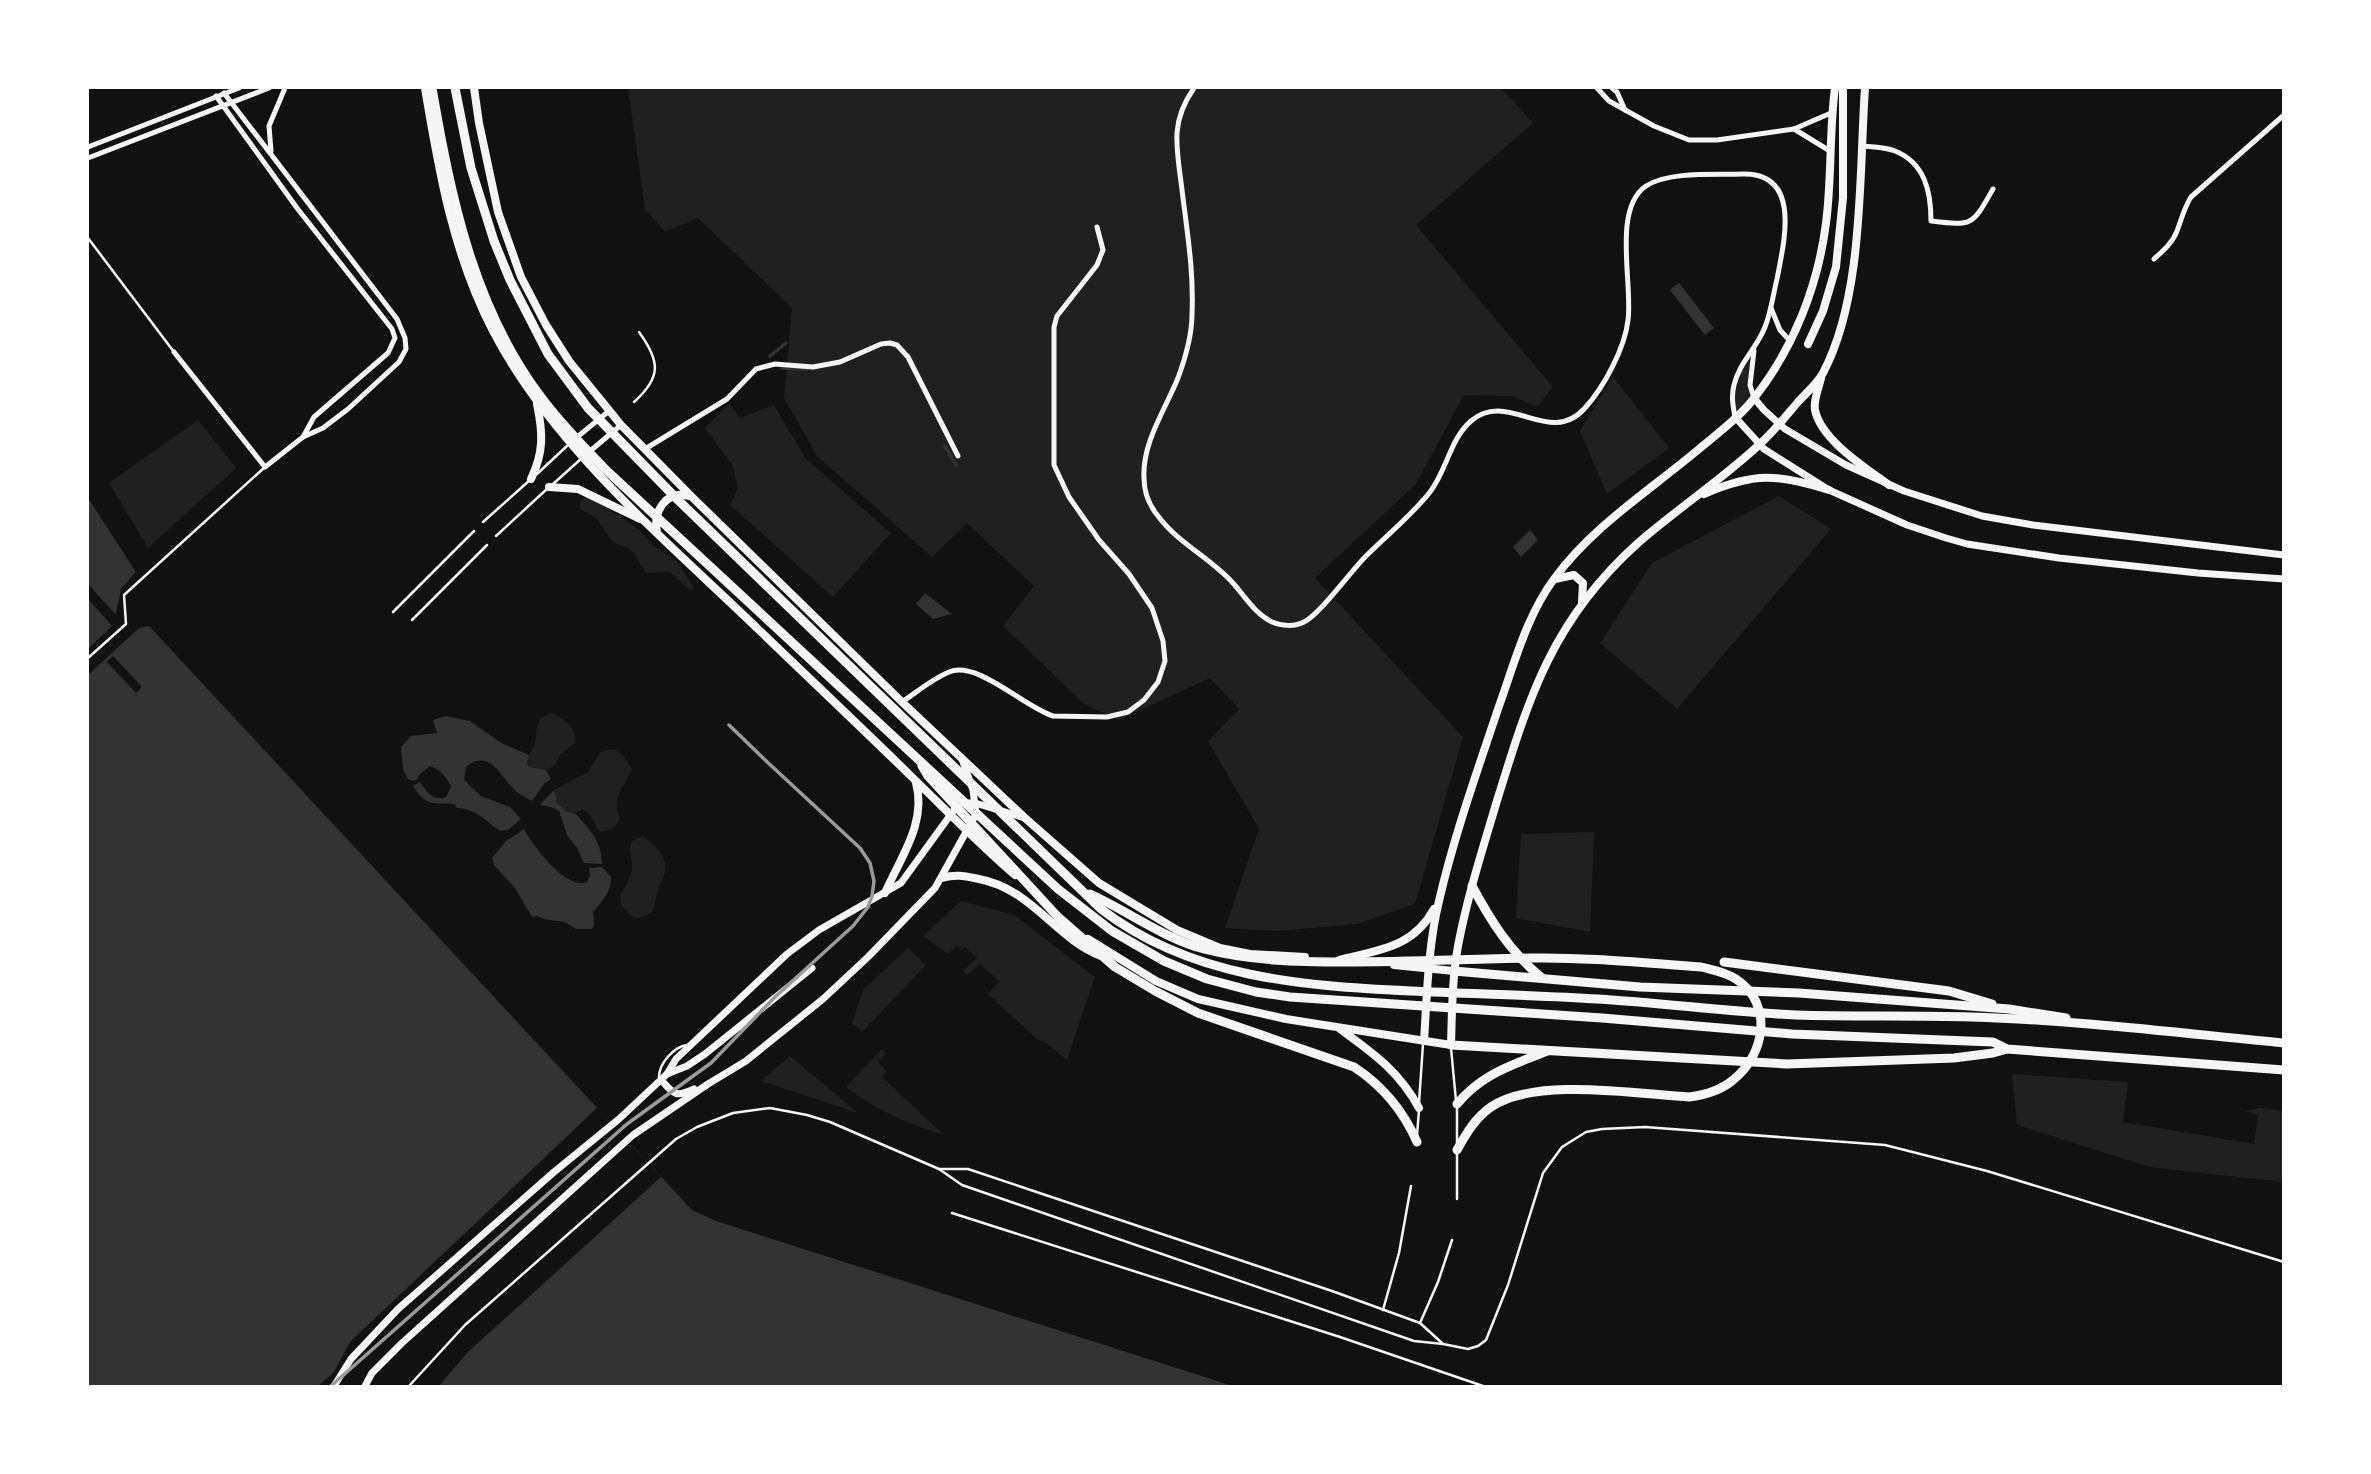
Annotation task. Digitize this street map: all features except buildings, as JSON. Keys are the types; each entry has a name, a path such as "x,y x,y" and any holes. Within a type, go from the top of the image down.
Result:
{"highway":[{"path":"432,88 453,199 477,278 510,349 541,397 566,428 605,469 1076,905 1126,940 1164,961 1207,979 1231,987 1290,997 1602,1017 1792,1034 1993,1042 2007,1049"},
{"path":"455,88 471,168 494,241 510,280 548,354 587,408 622,446 939,754 1115,919 1158,944 1245,975 1338,988 1598,999 1744,1012 1973,1017 2119,1027 2284,1043"},
{"path":"914,755 928,776 1037,895 1082,940 1115,967 1155,992 1198,1013 1354,1067 1376,1082 1394,1101 1417,1142"},
{"path":"1472,886 1500,935 1542,978"},
{"path":"1085,891 1163,933 1202,948 1246,958 1305,962 1557,958 1701,967 1735,979 1745,986 1758,1006 1762,1029 1751,1061 1733,1081 1711,1093 1689,1097 1557,1090 1521,1095 1492,1106 1474,1123 1457,1150"},
{"path":"1724,962 1949,991 2009,1009"},
{"path":"1454,971 1640,987 1799,993 2009,1009 2119,1027"},
{"path":"1451,1045 1787,1064 1935,1060 2007,1049 2284,1070"},
{"path":"1457,1104 1484,1078 1549,1050"}],"main road":[{"path":"425,88 442,189 462,261 491,328 518,376 583,456 646,522 949,814 1081,933 1177,992 1245,1011 1451,1045 1454,971 1472,886 1518,731 1538,676 1556,643 1581,604 1618,562 1760,445 1822,375"},
{"path":"474,88 498,212 509,249 533,301 559,346 621,425 693,498 1025,818 1099,883 1153,918 1220,948 1250,954 1454,971"},
{"path":"1424,1041 1429,968 1438,901 1467,800 1525,631 1554,580 1595,534 1735,417 1754,398 1791,342 1804,312 1826,224 1831,113 1835,88"},
{"path":"1808,344 1823,311 1836,267 1843,198 1843,88"},
{"path":"1865,88 1851,280 1839,332 1822,375 1815,405 1819,421 1851,457 1889,485"},
{"path":"1754,398 1779,424 1816,449 1889,485 1969,512 2006,520 2284,555"},
{"path":"531,479 541,452 542,430 537,401"},
{"path":"1735,417 1760,445 1780,461 1829,490 1907,525 1967,544 2059,558 2284,579"},
{"path":"1696,498 1728,484 1763,477 1796,480 1829,490"},
{"path":"549,487 578,489 646,522"},
{"path":"657,532 656,514 665,502 678,494 693,498"},
{"path":"1554,580 1574,575 1583,583 1581,604"},
{"path":"365,1387 372,1373 402,1343 633,1135 746,1061 823,999 868,957 942,878 976,814 969,774 961,758"},
{"path":"885,893 916,829 919,802 915,780"},
{"path":"334,1387 351,1359 398,1309 554,1172 619,1119 664,1077 676,1059 787,954 819,930 901,883 949,814 961,804 975,803 1025,818"},
{"path":"942,878 956,874 1005,887 1093,953 1108,959 1121,960"},
{"path":"1339,960 1400,944 1414,936 1438,901"},
{"path":"664,1077 705,1054 812,968"},
{"path":"1337,1027 1399,1076 1419,1108"},
{"path":"664,1077 675,1094 682,1095 708,1084"}],"street":[{"path":"88,147 239,88"},
{"path":"88,158 269,88"},
{"path":"271,153 269,126 285,88"},
{"path":"1194,88 1181,111 1177,133 1192,268 1192,318 1180,373 1153,434 1146,458 1144,480 1149,503 1160,520 1228,577 1252,607 1264,617 1276,624 1292,625 1304,622 1429,493 1464,428 1478,415 1511,412 1557,424 1575,418 1594,398 1623,341 1628,322 1627,232 1631,204 1646,186 1661,179 1717,175 1764,176 1781,194 1786,209 1779,267 1766,326 1734,383 1732,395 1735,417"},
{"path":"1597,88 1609,101 1667,132 1689,140 1717,140 1794,129 1831,113"},
{"path":"1612,88 1617,92 1625,110"},
{"path":"174,352 265,467 303,437 323,428 374,386 403,356 405,349 402,328 392,313 224,93"},
{"path":"216,96 297,208 392,329 395,338 388,352 314,417 303,437"},
{"path":"2154,259 2172,240 2185,206 2195,192 2284,115"},
{"path":"1794,129 1831,152"},
{"path":"132,130 136,138"},
{"path":"1861,146 1894,150 1915,164 1928,187 1931,221 1958,224 1971,221 1981,212 1993,189"},
{"path":"902,702 950,672 961,669 996,683 1021,701 1053,716 1107,717 1128,712 1144,700 1158,682 1165,661 1163,640 1152,608 1069,497 1054,466 1054,327 1057,316 1097,265 1103,250 1097,227"},
{"path":"1771,308 1780,330 1791,342"},
{"path":"645,449 727,399 756,369 775,364 813,367 840,362 880,344 890,343 897,345 908,356 958,456"},
{"path":"1754,398 1750,384 1755,348"},
{"path":"571,442 609,411"},
{"path":"583,456 621,425"}],"lane":[{"path":"88,238 174,352"},
{"path":"634,402 646,391 655,376 656,363 652,351 639,332"},
{"path":"483,522 571,442"},
{"path":"496,536 583,456"},
{"path":"88,658 126,624 124,595 265,467"},
{"path":"393,612 474,531"},
{"path":"412,620 487,545"},
{"path":"1417,1142 1424,1041"},
{"path":"1451,1045 1457,1104 1457,1199"},
{"path":"409,1387 465,1325 676,1139 697,1127 733,1113 770,1108 830,1122 939,1169 962,1185 1414,1341 1443,1343 1458,1348 1473,1348 1486,1340 1508,1286 1543,1173 1562,1147 1586,1132 1602,1129 1645,1127 1885,1145 1987,1171 2284,1262"},
{"path":"939,1169 968,1169 1383,1310 1420,1323 1443,1343"},
{"path":"1383,1310 1399,1253 1410,1186"},
{"path":"952,1213 1340,1337 1483,1387"},
{"path":"1420,1323 1452,1240"}],"shaded area":[{"path":"628,88 1501,88 1533,123 1416,225 1553,387 1537,407 1511,396 1464,395 1416,484 1315,578 1463,737 1415,904 1357,924 1276,931 1225,928 1259,829 1208,741 1239,709 1210,678 1119,720 1084,704 1003,626 1034,586 967,523 932,557 817,456 784,398 792,308 698,218 665,232 645,209"},
{"path":"1679,283 1714,328 1705,335 1670,290"},
{"path":"1755,348 1750,378 1754,398 1735,417 1734,383"},
{"path":"1613,377 1669,448 1607,494 1580,431"},
{"path":"729,403 740,418 774,405 806,459 891,533 833,597 730,505 738,489 733,466 705,428"},
{"path":"198,420 236,468 148,548 109,483"},
{"path":"586,496 624,519 654,546 677,561 694,588 691,591 670,572 646,573 634,553 614,543 596,518 580,509 580,502"},
{"path":"1779,496 1831,529 1677,709 1600,643 1652,563"},
{"path":"88,498 136,572 121,589 114,624 88,649"},
{"path":"1530,530 1538,540 1521,557 1513,547"},
{"path":"925,593 952,614 933,619 916,604"},
{"path":"149,626 692,1210 716,1221 1233,1386 88,1386 88,675 139,628"},
{"path":"550,713 568,724 575,743 560,755 555,765 546,770 530,767 527,758 534,744 537,725"},
{"path":"445,716 470,721 503,744 529,755 527,763 530,767 546,770 551,779 532,801 517,792 489,763 475,762 466,767 464,780 481,796 510,807 521,819 508,830 500,831 475,813 457,808 454,804 430,803 422,798 413,786 420,782 434,797 446,797 451,787 437,769 430,766 413,781 408,779 403,770 401,747 411,736 437,733 433,720"},
{"path":"613,749 623,755 632,769 617,798 620,820 611,829 599,831 590,815 583,809 575,813 567,812 555,801 557,799 554,790 588,772 600,752"},
{"path":"554,790 557,799 555,801 567,812 575,813 594,836 600,849 602,864 584,863 567,835 559,811 540,805"},
{"path":"524,829 551,865 570,880 587,882 589,868 602,867 611,877 608,892 593,912 592,929 576,929 565,922 532,917 515,888 494,865 492,858 506,841"},
{"path":"1594,832 1590,932 1516,918 1521,834"},
{"path":"643,836 662,856 665,872 652,911 646,916 635,918 626,911 620,899 632,869 632,841"},
{"path":"961,901 1014,915 1095,977 1067,1060 1045,1042 1038,1040 988,994 999,981 980,964 967,975 963,971 977,958 965,947 961,950 956,946 948,954 923,936"},
{"path":"908,948 926,965 862,1032 852,1023 863,990"},
{"path":"882,1049 886,1053 878,1062 887,1071 882,1077 944,1135 893,1115 846,1087"},
{"path":"790,1056 858,1113 761,1081"},
{"path":"2012,1074 2128,1082 2123,1122 2254,1144 2258,1115 2244,1111 2260,1108 2283,1111 2283,1182 2150,1167 2017,1125"}],"pier":[{"path":"88,584 119,618 114,628 88,599"},
{"path":"113,656 142,687 136,693 107,662"},
{"path":"597,1108 661,1177 468,1352 439,1386 318,1386 334,1372 350,1342"}],"waterway":[{"path":"770,356 786,343"},
{"path":"782,368 807,369"},
{"path":"945,446 956,465"}],"railway":[{"path":"331,1386 627,1124 711,1063 775,997 853,926 868,907 874,881 870,863 860,848 729,725"}]}
